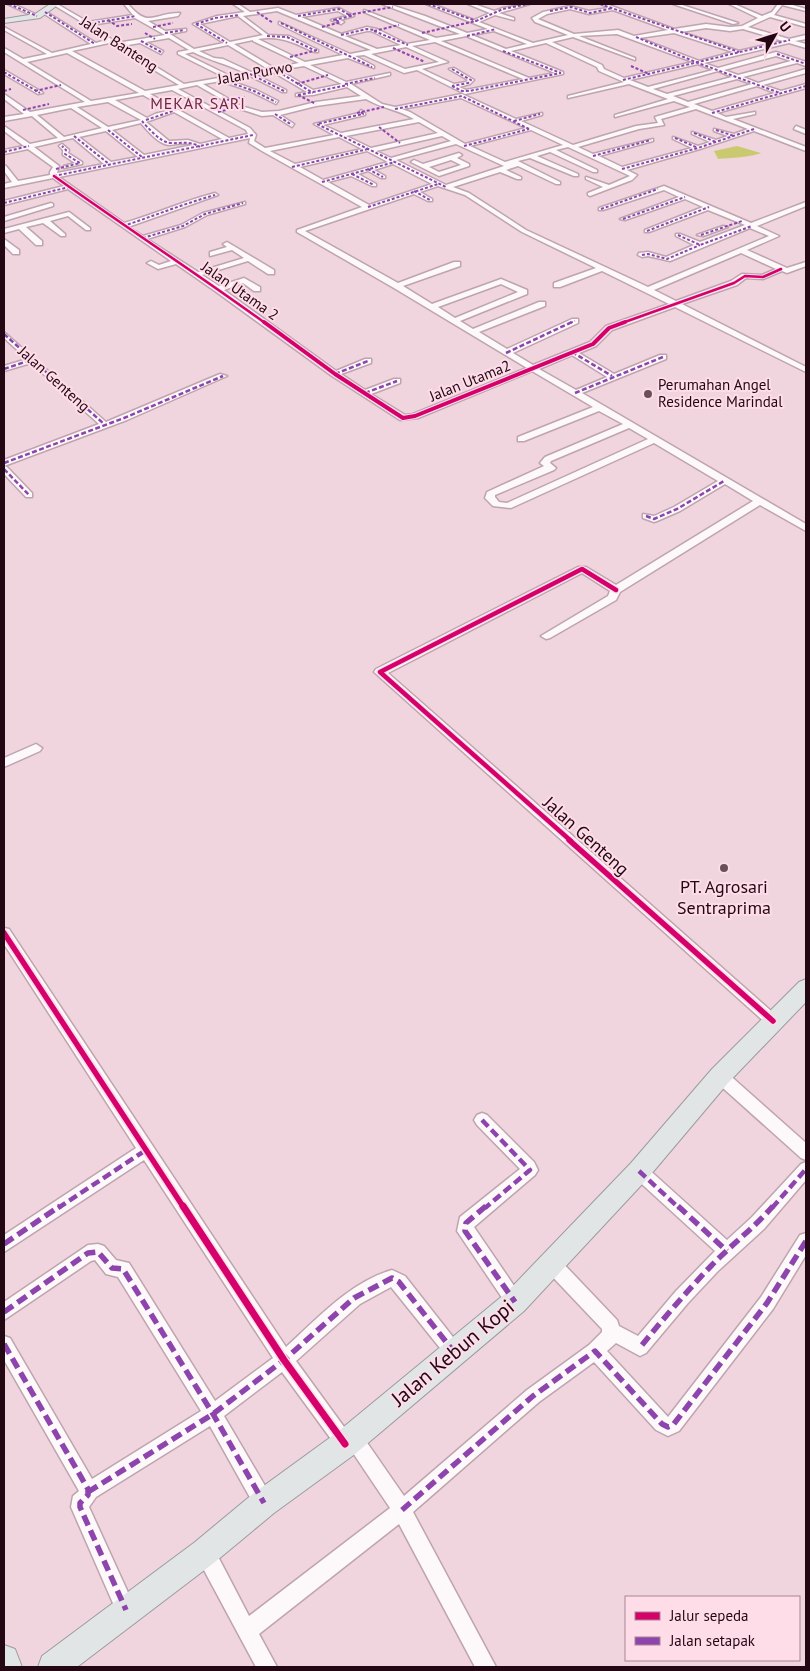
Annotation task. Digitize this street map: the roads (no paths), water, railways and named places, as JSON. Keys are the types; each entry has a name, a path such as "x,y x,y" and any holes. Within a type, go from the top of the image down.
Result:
{"main road":[{"path":"4,21 36,16 55,4"},
{"name":"Jalan Kebun Kopi","path":"53,1667 205,1552 264,1503 349,1440 516,1302 639,1171 720,1076 806,988"},
{"path":"4,1660 7,1667"}],"street":[{"path":"10,4 36,16"},
{"name":"Jalan Banteng","path":"55,4 87,24 112,43 182,85"},
{"path":"126,4 136,16 194,50 213,60 221,60 284,91"},
{"path":"235,4 249,13"},
{"path":"384,4 561,73 467,92 419,69"},
{"path":"428,4 532,44"},
{"path":"470,4 512,19"},
{"path":"422,34 476,21 503,10 528,4 550,11"},
{"path":"600,4 674,31 740,52"},
{"path":"675,4 806,46"},
{"path":"731,4 762,18"},
{"path":"636,37 706,26 730,29 744,26 777,11 782,4 806,10"},
{"path":"298,16 339,9 345,5"},
{"path":"339,9 348,15 393,7"},
{"path":"613,8 590,13 571,7 538,15 535,20 633,59"},
{"path":"313,92 196,24 218,18 278,9 375,50"},
{"path":"366,11 439,40 528,79"},
{"path":"45,12 96,44"},
{"path":"256,12 273,23"},
{"path":"143,20 178,14"},
{"path":"239,15 267,36"},
{"path":"322,26 340,22 334,20 351,16 348,15"},
{"path":"770,15 806,26"},
{"path":"87,24 136,16"},
{"path":"108,20 117,26 132,24"},
{"path":"153,27 173,23"},
{"path":"280,23 372,67"},
{"path":"374,30 399,24"},
{"path":"4,28 51,54"},
{"path":"334,38 366,29 374,30 446,62 419,69 404,70 365,53"},
{"path":"4,67 96,44 155,39 184,30"},
{"name":"Jalan Purwo","path":"4,119 375,50 496,30"},
{"path":"503,51 575,35 618,32 636,37 698,63 780,93"},
{"path":"145,33 155,39"},
{"path":"228,78 180,53 227,43 255,40 267,36 287,37 316,50"},
{"path":"570,97 649,74 806,36"},
{"path":"255,40 346,84 384,107 395,109 419,120 464,146 508,165 558,183"},
{"path":"318,42 326,40"},
{"path":"142,41 161,52"},
{"path":"546,41 600,66 601,70 626,81 806,149"},
{"path":"290,57 329,48"},
{"path":"393,48 425,62"},
{"path":"4,50 90,103"},
{"path":"68,51 228,140"},
{"path":"647,89 776,54 806,64"},
{"path":"335,58 343,62"},
{"path":"617,116 797,60"},
{"path":"631,66 649,74"},
{"path":"452,69 471,80 468,83 452,86"},
{"path":"689,104 806,71"},
{"path":"4,72 38,92 61,85"},
{"path":"367,74 375,78"},
{"path":"316,104 298,95 388,74"},
{"path":"297,84 328,75"},
{"path":"220,79 254,91 276,102"},
{"path":"197,83 239,107 262,114 275,114 306,108 316,104 366,97"},
{"path":"712,113 806,86"},
{"path":"172,88 248,129 253,136"},
{"path":"4,91 11,89"},
{"path":"4,96 23,110 32,114 62,138"},
{"path":"395,109 462,96 529,129 593,156 634,176 590,194"},
{"path":"227,100 245,97"},
{"path":"108,99 144,120 151,131 168,143 192,141 200,147"},
{"path":"23,110 49,104"},
{"path":"73,107 108,130 142,157"},
{"path":"218,112 239,107"},
{"path":"317,116 332,118 384,107"},
{"path":"446,187 551,150 638,126 662,124 657,118 697,107"},
{"path":"4,152 62,138 108,130 173,110"},
{"path":"361,112 363,114 317,124 438,184 467,194 524,231 648,290 806,370"},
{"path":"724,118 738,118 753,113"},
{"path":"275,114 292,125"},
{"path":"514,121 540,114"},
{"path":"264,150 419,120"},
{"path":"379,127 400,143"},
{"name":"Jalan Utama 2","path":"4,128 57,167 55,173 69,187 123,226 218,289 364,393 403,418 415,416"},
{"path":"796,128 806,132"},
{"path":"464,146 529,129"},
{"path":"622,169 698,148 754,129"},
{"path":"716,130 734,136"},
{"path":"694,133 716,142"},
{"path":"292,167 442,134"},
{"path":"74,136 109,164"},
{"path":"4,186 55,173 253,136"},
{"path":"253,136 251,142 264,150 292,167 368,206"},
{"path":"675,138 698,148"},
{"path":"593,156 651,140"},
{"path":"322,182 456,142"},
{"path":"55,173 80,164 65,154 66,150 62,146"},
{"path":"424,166 473,150"},
{"path":"551,150 596,171"},
{"path":"532,156 576,175"},
{"path":"414,162 440,174 467,165 451,157"},
{"path":"508,165 519,178"},
{"path":"4,168 16,183"},
{"path":"368,169 384,177"},
{"path":"352,174 374,185"},
{"path":"588,178 609,187"},
{"path":"438,184 368,206 299,231 397,286 506,353 806,528"},
{"path":"4,203 69,187"},
{"path":"601,209 662,188 775,236 648,290"},
{"path":"414,191 430,200"},
{"path":"123,226 158,215 171,208 216,195"},
{"path":"623,219 685,197"},
{"path":"143,238 172,230 205,214 243,203"},
{"path":"642,255 648,254 666,259 806,204"},
{"path":"4,218 51,205"},
{"path":"647,231 708,207"},
{"path":"4,232 69,214 88,229"},
{"path":"45,221 63,236"},
{"path":"701,235 742,221"},
{"path":"20,227 39,243"},
{"path":"678,235 700,245"},
{"path":"4,241 16,252"},
{"path":"213,254 230,246 271,272"},
{"path":"741,250 781,269"},
{"path":"196,275 250,258"},
{"path":"151,263 158,267 177,262"},
{"path":"397,286 457,264"},
{"name":"Jalan Utama2","path":"415,416 572,352 600,344 609,328 734,283 744,276 764,277 781,269 788,272 806,264"},
{"path":"557,285 603,268"},
{"path":"218,289 240,278 257,289"},
{"path":"432,307 501,281 524,292 454,321"},
{"path":"472,332 542,304"},
{"path":"506,353 574,321"},
{"name":"Jalan Genteng","path":"4,336 104,424"},
{"path":"572,352 612,376"},
{"path":"575,393 612,376 663,357"},
{"path":"4,369 31,360"},
{"path":"335,374 368,362"},
{"path":"4,463 223,376"},
{"path":"364,393 396,381"},
{"path":"521,439 599,408"},
{"path":"567,479 545,463 548,459 629,425"},
{"path":"550,467 490,494 490,498 498,505 508,506 654,440"},
{"path":"4,469 30,495"},
{"path":"646,516 654,519 678,509 724,480"},
{"path":"546,636 612,598 616,590 760,501"},
{"name":"Jalan Genteng","path":"616,590 589,572 582,570 380,672 772,1022"},
{"path":"4,763 36,748"},
{"path":"4,933 284,1360 349,1440 402,1510 486,1667"},
{"path":"720,1076 806,1153"},
{"path":"482,1120 530,1170 464,1226 465,1231 516,1302"},
{"path":"4,1244 146,1150"},
{"path":"552,1264 611,1326 612,1330 640,1347 682,1297 727,1251 758,1223 806,1169"},
{"path":"639,1171 727,1251"},
{"path":"594,1351 662,1424 668,1427 673,1425 767,1303 806,1241"},
{"path":"4,1312 82,1256 92,1252 98,1252 112,1268 123,1269 213,1414 264,1503"},
{"path":"126,1610 80,1507 88,1492 213,1414 284,1360 354,1298 385,1280 392,1278 399,1282 454,1352"},
{"path":"246,1631 402,1510 533,1396 594,1351 610,1336 612,1330"},
{"path":"4,1344 88,1492"},
{"path":"205,1552 267,1667"}],"place":[{"name":"Perumahan Angel Residence Marindal","path":"648,394"},
{"name":"PT. Agrosari Sentraprima","path":"724,868"}],"district":[{"name":"MEKAR SARI","path":"198,103"}]}
